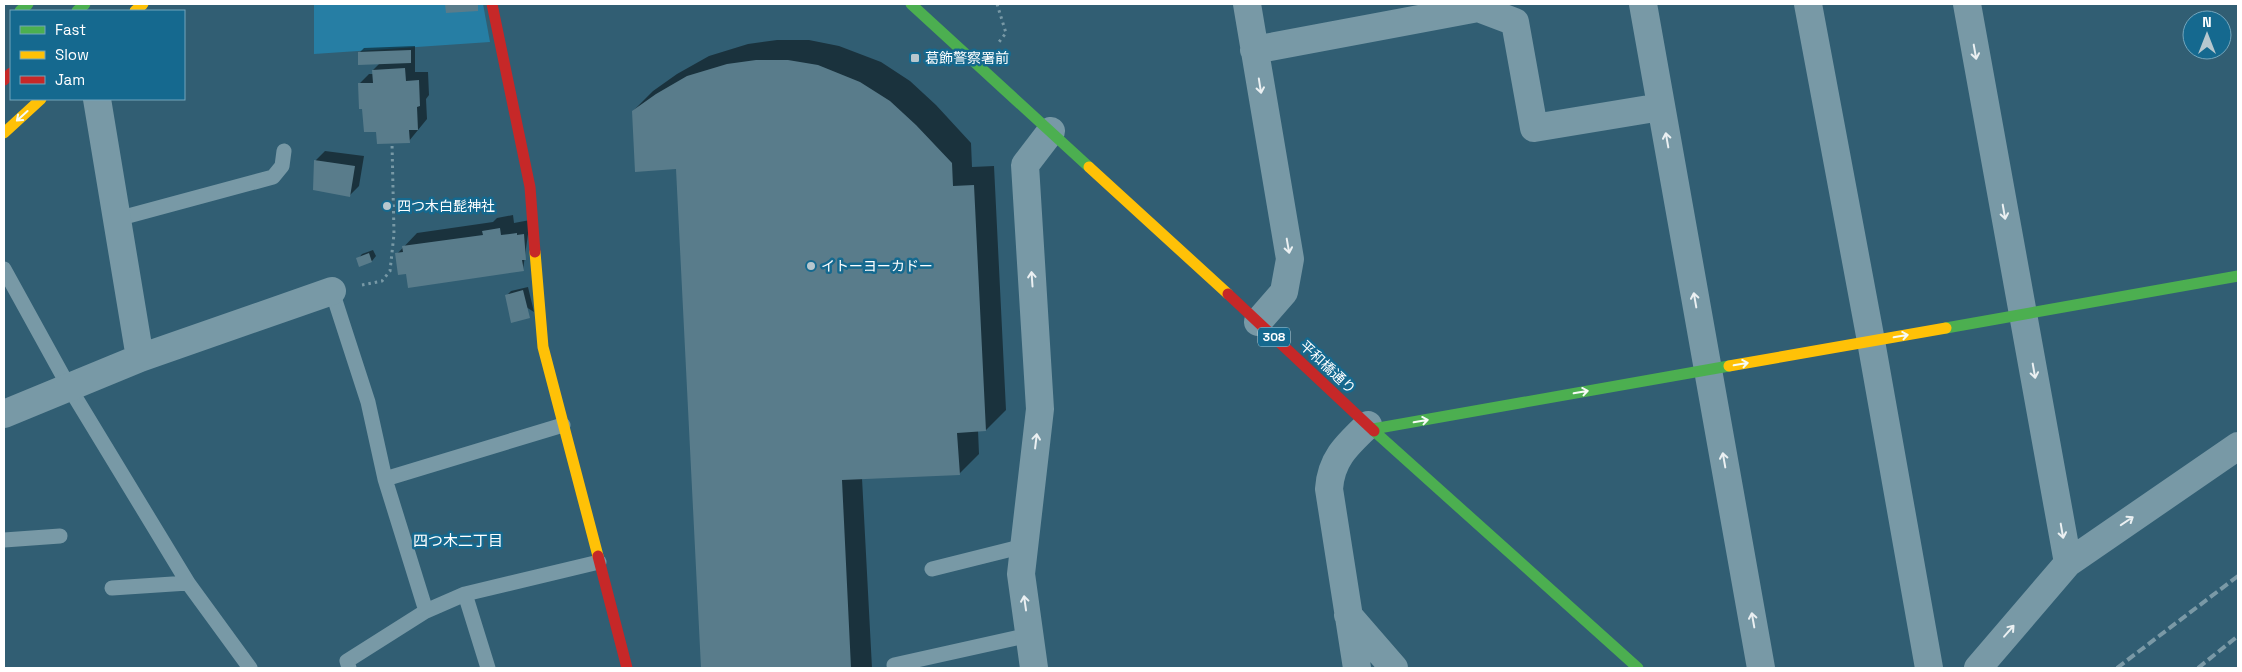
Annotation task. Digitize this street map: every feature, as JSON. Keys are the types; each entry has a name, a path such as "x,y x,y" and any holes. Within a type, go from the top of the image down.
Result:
{"main road":[{"path":"492,4 530,187 542,347 627,668"},
{"name":"平和橋通り","path":"911,4 1370,427 1638,668"},
{"path":"4,133 40,100"},
{"path":"1370,427 1708,370 2238,276"}],"street":[{"path":"1247,4 1290,259 1284,292 1258,322"},
{"path":"1643,4 1761,668"},
{"path":"1808,4 1871,341 1929,668"},
{"path":"1967,4 2068,563"},
{"path":"1254,50 1478,8 1515,22 1534,128 1661,107"},
{"path":"97,100 140,358"},
{"path":"1034,668 1021,574 1040,409 1025,165 1051,131"},
{"path":"4,414 140,358 332,291"},
{"path":"1357,668 1329,490 1330,474 1337,459 1348,444 1370,427"},
{"path":"1978,668 2068,563 2238,446"},
{"path":"1348,616 1394,668"}],"lane":[{"path":"117,219 273,177 282,166 284,151"},
{"path":"4,269 69,387 188,583 250,668"},
{"path":"332,291 368,402 385,479 426,611"},
{"path":"385,479 563,425"},
{"path":"4,540 60,536"},
{"path":"932,569 1024,546"},
{"path":"349,668 347,661 426,611 465,594 598,562"},
{"path":"112,588 188,583"},
{"path":"465,594 488,668"},
{"path":"894,665 1029,635"}],"path":[{"path":"980,67 1006,33 997,4"},
{"path":"332,291 382,281 390,271 394,234 392,143"}],"shaded area":[{"path":"314,4 483,4 490,42 314,54"}],"building":[{"path":"445,4 478,4 478,11 446,13"},
{"path":"411,50 411,63 358,65 358,52"},
{"path":"756,60 788,60 818,65 860,82 890,101 952,163 953,186 974,185 986,431 957,433 960,475 842,480 851,668 701,668 676,169 635,172 632,111 687,76 727,64"},
{"path":"405,68 406,81 419,80 420,106 417,107 418,130 409,130 410,143 377,144 376,132 364,132 362,109 359,109 358,83 373,83 372,70"},
{"path":"314,160 355,166 350,197 313,190"},
{"path":"500,228 501,235 524,234 526,260 522,260 524,271 408,288 406,274 398,275 395,253 403,252 402,246 483,235 482,231"},
{"path":"369,253 372,262 359,267 356,258"},
{"path":"523,290 530,318 511,323 505,295"}],"railway":[{"path":"2117,668 2238,576"},
{"path":"2198,668 2238,636"}],"traffic: fast":[{"path":"21,10 28,4"},
{"path":"78,10 85,4"},
{"path":"911,4 1089,167"},
{"path":"1946,328 2238,276"},
{"path":"1373,429 1729,366"},
{"path":"1374,431 1638,668"}],"traffic: slow":[{"path":"136,10 143,4"},
{"path":"4,133 40,100"},
{"path":"1089,167 1228,294"},
{"path":"535,252 543,347 598,556"},
{"path":"1729,366 1946,328"}],"traffic: jam":[{"path":"492,4 530,187 535,252"},
{"path":"4,80 10,74"},
{"path":"1228,294 1374,431"},
{"path":"598,556 627,668"}],"place":[{"name":"葛飾警察署前","path":"915,58"},
{"name":"四つ木白髭神社","path":"387,206"},
{"name":"イトーヨーカドー","path":"811,266"}],"district":[{"name":"四つ木二丁目","path":"458,540"}]}
